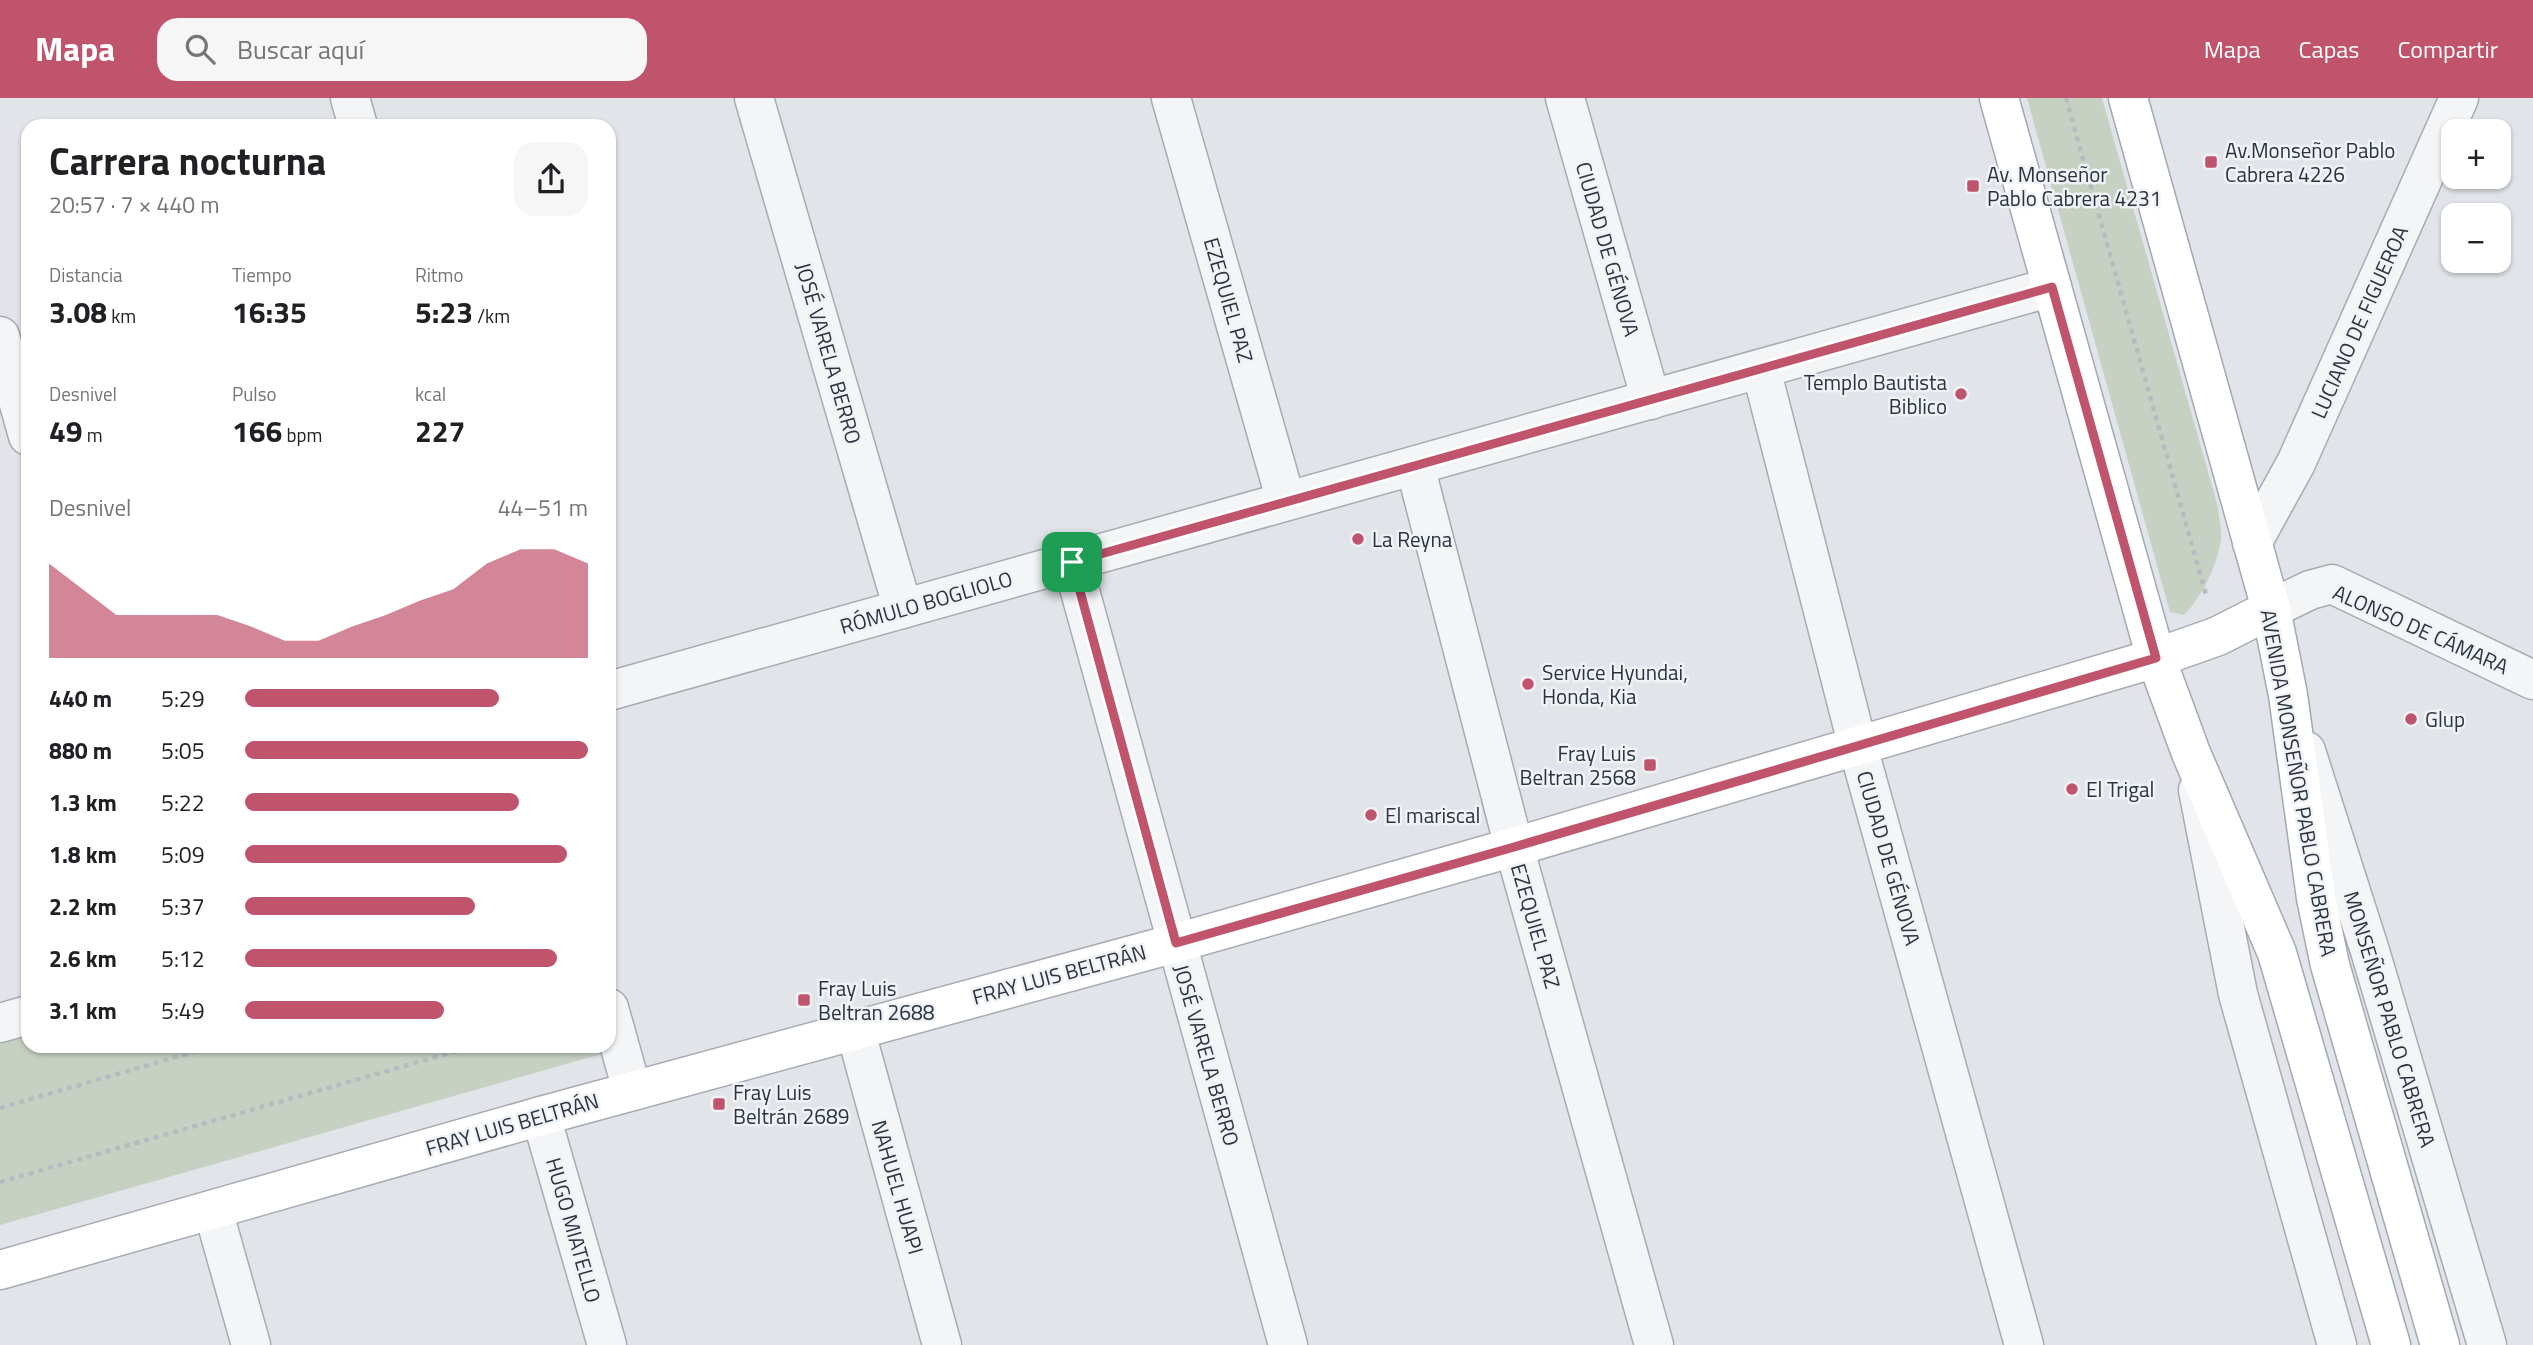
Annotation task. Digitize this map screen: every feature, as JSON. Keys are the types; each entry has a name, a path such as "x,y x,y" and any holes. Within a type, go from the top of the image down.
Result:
{"main road":[{"path":"1999,98 2156,658 2191,753 2277,953 2390,1345"},
{"name":"AVENIDA MONSEÑOR PABLO CABRERA","path":"2128,98 2271,609 2288,695 2316,898 2330,965 2440,1345"},
{"name":"FRAY LUIS BELTRÁN","path":"0,1270 541,1115 1176,943 1858,747 2156,658 2218,636 2271,609"}],"street":[{"path":"351,98 356,119"},
{"name":"JOSÉ VARELA BERRO","path":"754,98 903,609"},
{"name":"EZEQUIEL PAZ","path":"1171,98 1286,501"},
{"name":"CIUDAD DE GÉNOVA","path":"1565,98 1651,400"},
{"name":"LUCIANO DE FIGUEROA","path":"2252,543 2296,463 2459,98"},
{"name":"RÓMULO BOGLIOLO","path":"616,689 2052,287"},
{"path":"0,336 21,411"},
{"name":"CIUDAD DE GÉNOVA","path":"1761,369 1858,747 2024,1345"},
{"name":"EZEQUIEL PAZ","path":"1415,466 1514,847 1654,1345"},
{"name":"JOSÉ VARELA BERRO","path":"1072,562 1288,1345"},
{"name":"ALONSO DE CÁMARA","path":"2271,609 2309,590 2332,584 2533,680"},
{"name":"MONSEÑOR PABLO CABRERA","path":"2288,695 2370,951 2487,1345"},
{"path":"2191,753 2238,994 2337,1345"},
{"path":"0,1023 21,1017"},
{"name":"NAHUEL HUAPI","path":"855,1029 942,1345"},
{"path":"616,1033 632,1090"},
{"name":"HUGO MIATELLO","path":"541,1115 607,1345"},
{"path":"213,1210 251,1345"}],"path":[{"path":"2066,98 2218,636"},
{"path":"0,1108 190,1053"},
{"path":"0,1182 450,1053"}],"green space":[{"path":"2027,98 2102,98 2218,507 2221,536 2216,560 2203,590 2184,615 2170,612"},
{"path":"21,1036 21,1053 605,1053 0,1225 0,1042"}],"place":[{"name":"Av.Monseñor Pablo Cabrera 4226","path":"2211,162"},
{"name":"Av. Monseñor Pablo Cabrera 4231","path":"1973,186"},
{"name":"Templo Bautista Biblico","path":"1961,394"},
{"name":"La Reyna","path":"1358,539"},
{"name":"Service Hyundai, Honda, Kia","path":"1528,684"},
{"name":"Glup","path":"2411,719"},
{"name":"Fray Luis Beltran 2568","path":"1650,765"},
{"name":"El Trigal","path":"2072,789"},
{"name":"El mariscal","path":"1371,815"},
{"name":"Fray Luis Beltran 2688","path":"804,1000"},
{"name":"Fray Luis Beltrán 2689","path":"719,1104"}],"route":[{"path":"2052,287 2156,658 1858,747 1176,943 1072,562 2052,287"}]}
